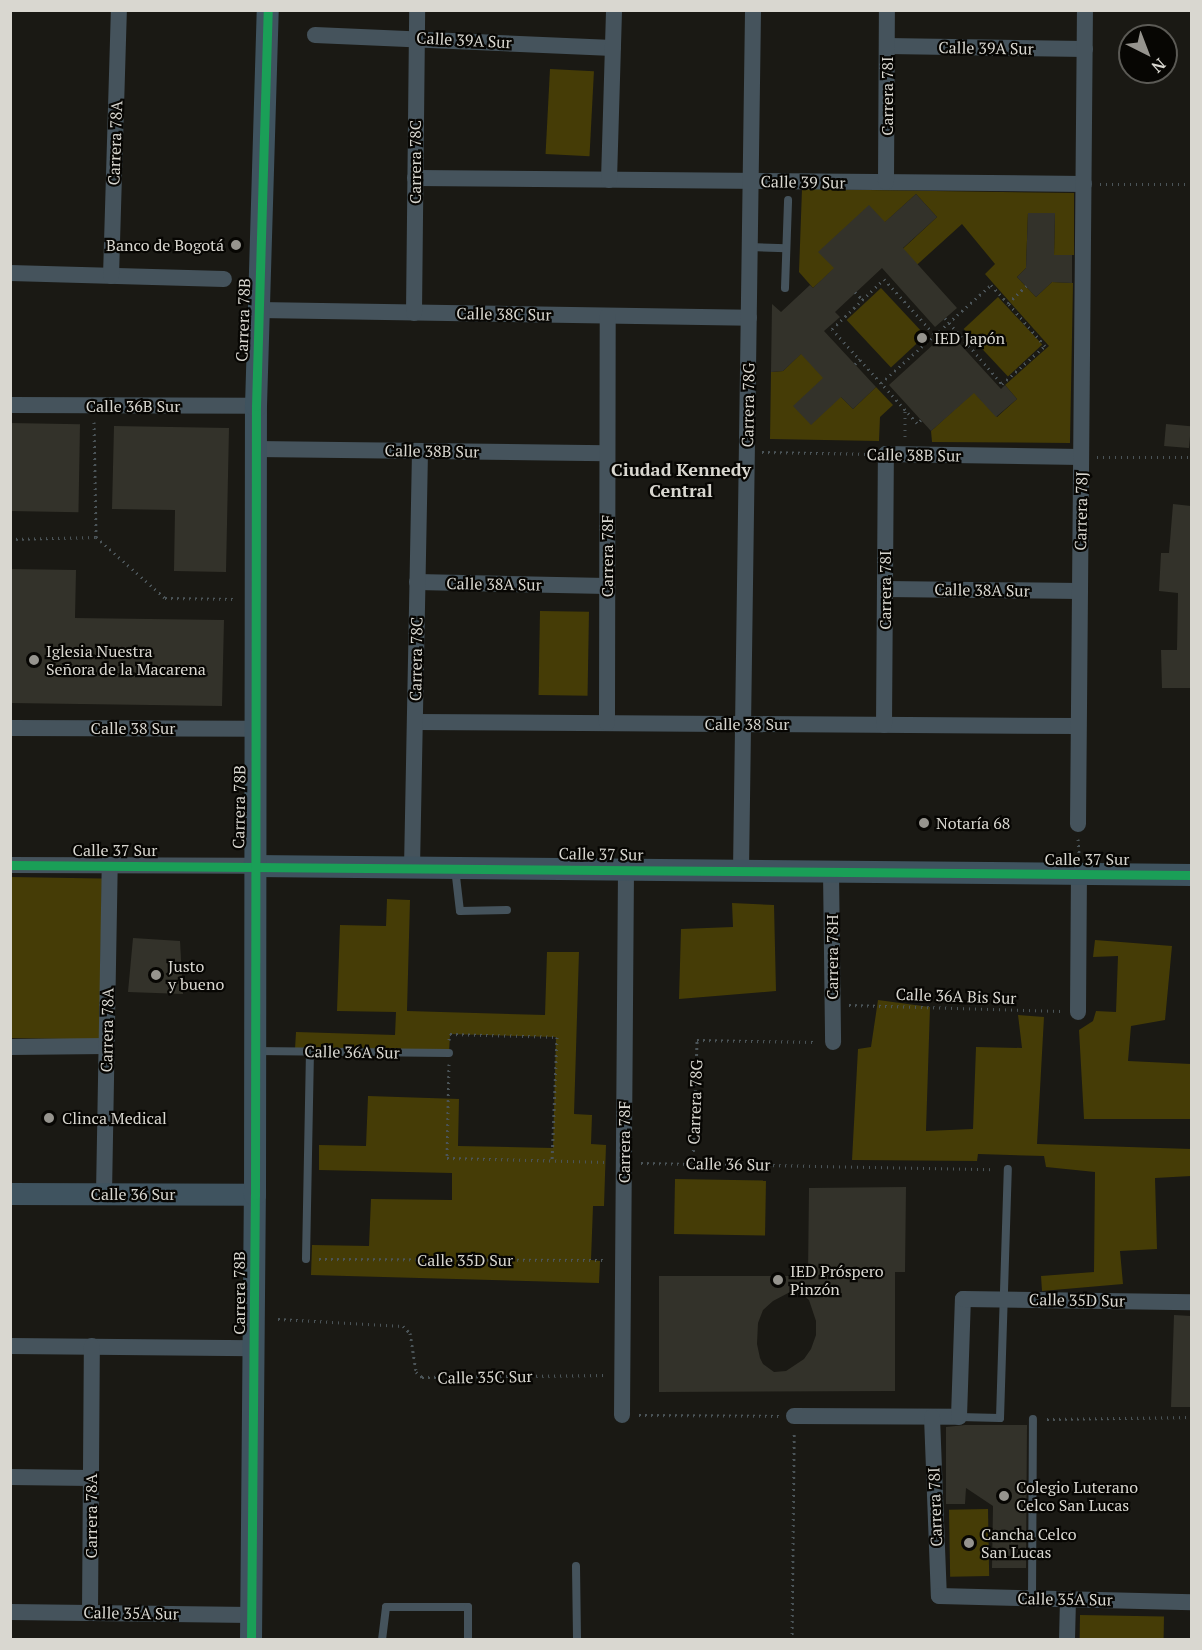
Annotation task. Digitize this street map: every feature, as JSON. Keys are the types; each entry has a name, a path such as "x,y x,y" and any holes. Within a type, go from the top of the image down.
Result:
{"street":[{"name":"Carrera 78A","path":"111,276 119,10"},
{"name":"Carrera 78B","path":"251,1640 255,1195 256,406 268,10"},
{"name":"Carrera 78C","path":"414,313 417,10"},
{"path":"609,180 614,10"},
{"name":"Carrera 78G","path":"741,871 753,10"},
{"name":"Carrera 78I","path":"886,182 887,10"},
{"name":"Carrera 78J","path":"1077,824 1085,10"},
{"name":"Calle 39A Sur","path":"315,35 613,48"},
{"name":"Calle 39A Sur","path":"887,46 1085,49"},
{"name":"Calle 39 Sur","path":"415,178 1083,184"},
{"path":"10,273 224,279"},
{"name":"Calle 38C Sur","path":"259,310 749,318"},
{"name":"Carrera 78F","path":"607,723 608,316"},
{"name":"Calle 36B Sur","path":"10,405 256,406"},
{"name":"Calle 38B Sur","path":"256,449 607,453"},
{"name":"Carrera 78C","path":"412,868 420,451"},
{"name":"Carrera 78I","path":"884,725 886,454"},
{"name":"Calle 38B Sur","path":"886,454 1081,457"},
{"name":"Calle 38A Sur","path":"417,582 607,586"},
{"name":"Calle 38A Sur","path":"885,589 1080,591"},
{"name":"Calle 38 Sur","path":"415,722 1078,726"},
{"name":"Calle 38 Sur","path":"10,728 255,729"},
{"name":"Calle 37 Sur","path":"10,865 1191,874"},
{"name":"Carrera 78A","path":"104,1194 110,865"},
{"name":"Carrera 78F","path":"622,1415 626,870"},
{"name":"Carrera 78H","path":"831,871 833,1042"},
{"path":"1078,1012 1079,874"},
{"path":"10,1047 106,1046"},
{"name":"Calle 36 Sur","path":"10,1194 255,1195"},
{"name":"Calle 35D Sur","path":"959,1418 963,1299 1191,1302"},
{"path":"10,1346 254,1348"},
{"name":"Carrera 78A","path":"90,1613 92,1346"},
{"path":"794,1416 959,1418"},
{"name":"Carrera 78I","path":"932,1417 939,1596"},
{"path":"10,1477 91,1478"},
{"name":"Calle 35A Sur","path":"939,1596 1191,1602"},
{"path":"1067,1640 1068,1599"},
{"name":"Calle 35A Sur","path":"10,1612 252,1615"}],"lane":[{"path":"785,288 788,200"},
{"path":"750,247 786,248"},
{"path":"455,868 460,911 507,910"},
{"name":"Calle 36A Sur","path":"255,1051 449,1053"},
{"path":"306,1259 310,1051"},
{"path":"959,1418 1000,1418 1008,1169"},
{"path":"1032,1598 1033,1419"},
{"path":"576,1566 577,1640"},
{"path":"382,1640 386,1607 468,1607 468,1640"}],"path":[{"path":"1083,184 1191,184"},
{"path":"921,420 917,423 894,394 881,383 832,329 884,279 934,336"},
{"path":"881,383 949,322 991,285 1045,346 1002,384 973,349 949,322 945,318"},
{"path":"1008,303 1026,286"},
{"path":"855,292 862,300"},
{"path":"909,307 913,303"},
{"path":"969,354 973,349"},
{"path":"855,364 860,359"},
{"path":"94,406 96,537"},
{"path":"905,409 905,444"},
{"path":"1081,457 1191,457"},
{"path":"10,539 96,537 165,598 242,599"},
{"path":"1077,824 1079,874"},
{"path":"449,1053 450,1034 557,1037 552,1160"},
{"path":"622,1415 794,1416 792,1640"},
{"path":"1033,1419 1191,1417"}],"shaded area":[{"path":"550,69 594,71 589,156 546,154"},
{"path":"802,189 1074,193 1074,255 1054,255 1055,213 1028,213 1026,268 1017,277 1036,297 1052,282 1073,283 1070,443 932,442 931,431 974,392 997,417 1017,399 1005,385 1049,346 985,274 995,264 962,224 909,272 895,256 937,217 916,194 813,288 799,272"},
{"path":"881,288 925,336 891,368 847,320"},
{"path":"998,297 1042,345 1008,377 964,329"},
{"path":"811,344 841,397 853,409 876,387 893,405 880,417 879,441 770,439 771,372 783,371"},
{"path":"540,611 589,612 588,696 539,695"},
{"path":"11,877 102,879 99,1040 10,1038"},
{"path":"387,899 410,900 407,1011 545,1015 547,952 579,952 574,1114 592,1115 591,1144 606,1145 604,1206 593,1206 591,1260 600,1261 599,1283 311,1275 312,1245 369,1246 371,1199 452,1200 452,1173 319,1170 319,1145 366,1146 368,1096 459,1099 458,1146 553,1148 556,1037 450,1034 449,1053 295,1049 296,1032 395,1035 396,1012 337,1011 340,925 386,926"},
{"path":"732,903 774,905 776,991 679,999 681,929 733,927"},
{"path":"1095,940 1172,946 1165,1020 1131,1026 1128,1061 1191,1064 1191,1119 1084,1119 1079,1030 1093,1021 1096,1011 1116,1012 1118,956 1093,957"},
{"path":"878,1000 930,1007 926,1131 973,1129 976,1047 1022,1048 1018,1015 1044,1017 1037,1144 1191,1149 1191,1176 1155,1178 1157,1249 1120,1251 1123,1284 1042,1291 1041,1276 1094,1272 1095,1172 1046,1167 1044,1156 978,1154 977,1161 852,1160 858,1049 871,1047"},
{"path":"675,1179 766,1181 765,1236 674,1234"},
{"name":"Cancha Celco San Lucas","path":"988,1509 989,1576 950,1577 949,1510"},
{"path":"1080,1615 1164,1616 1164,1640 1080,1639"}],"building":[{"path":"916,194 937,217 903,248 957,308 935,327 882,268 835,312 840,317 824,331 876,387 853,409 841,397 811,425 793,406 823,378 801,354 783,371 771,372 772,304 781,312 810,285 813,288 834,268 818,252 869,205 885,222"},
{"path":"1028,213 1055,213 1054,255 1072,255 1072,283 1052,282 1036,297 1017,277 1026,268"},
{"path":"948,331 1001,389 1005,385 1017,399 996,417 974,393 931,431 889,385"},
{"path":"10,423 80,424 78,512 10,511"},
{"path":"1166,424 1191,426 1189,448 1164,446"},
{"path":"114,426 229,428 226,572 174,571 175,510 112,509"},
{"path":"1173,504 1191,506 1191,688 1162,688 1161,650 1177,650 1178,593 1159,591 1161,553 1169,553"},
{"path":"10,569 76,570 75,618 224,620 222,706 10,703"},
{"name":"Justo y bueno","path":"133,938 180,941 183,994 128,992"},
{"path":"906,1187 905,1272 895,1272 895,1391 659,1392 659,1276 808,1276 809,1188","holes":["792,1291 798,1291 809,1300 816,1321 816,1335 804,1359 786,1371 774,1372 763,1364 760,1358 757,1344 758,1323 763,1310 773,1301"]},
{"path":"1174,1315 1191,1316 1191,1407 1171,1407"},
{"name":"Colegio Luterano Celco San Lucas","path":"1027,1425 1026,1568 992,1568 993,1506 966,1488 965,1504 946,1504 946,1427"}],"cycle path":[{"path":"251,1640 255,1195 256,406 268,10"},
{"path":"10,865 1192,875"}],"place":[{"name":"Banco de Bogotá","path":"236,245"},
{"name":"IED Japón","path":"922,338"},
{"name":"Iglesia Nuestra Señora de la Macarena","path":"34,660"},
{"name":"Notaría 68","path":"924,823"},
{"name":"Justo y bueno","path":"156,975"},
{"name":"Clinca Medical","path":"49,1118"},
{"name":"IED Próspero Pinzón","path":"778,1280"},
{"name":"Colegio Luterano Celco San Lucas","path":"1004,1496"},
{"name":"Cancha Celco San Lucas","path":"969,1543"}],"district":[{"name":"Ciudad Kennedy Central","path":"681,480"}]}
